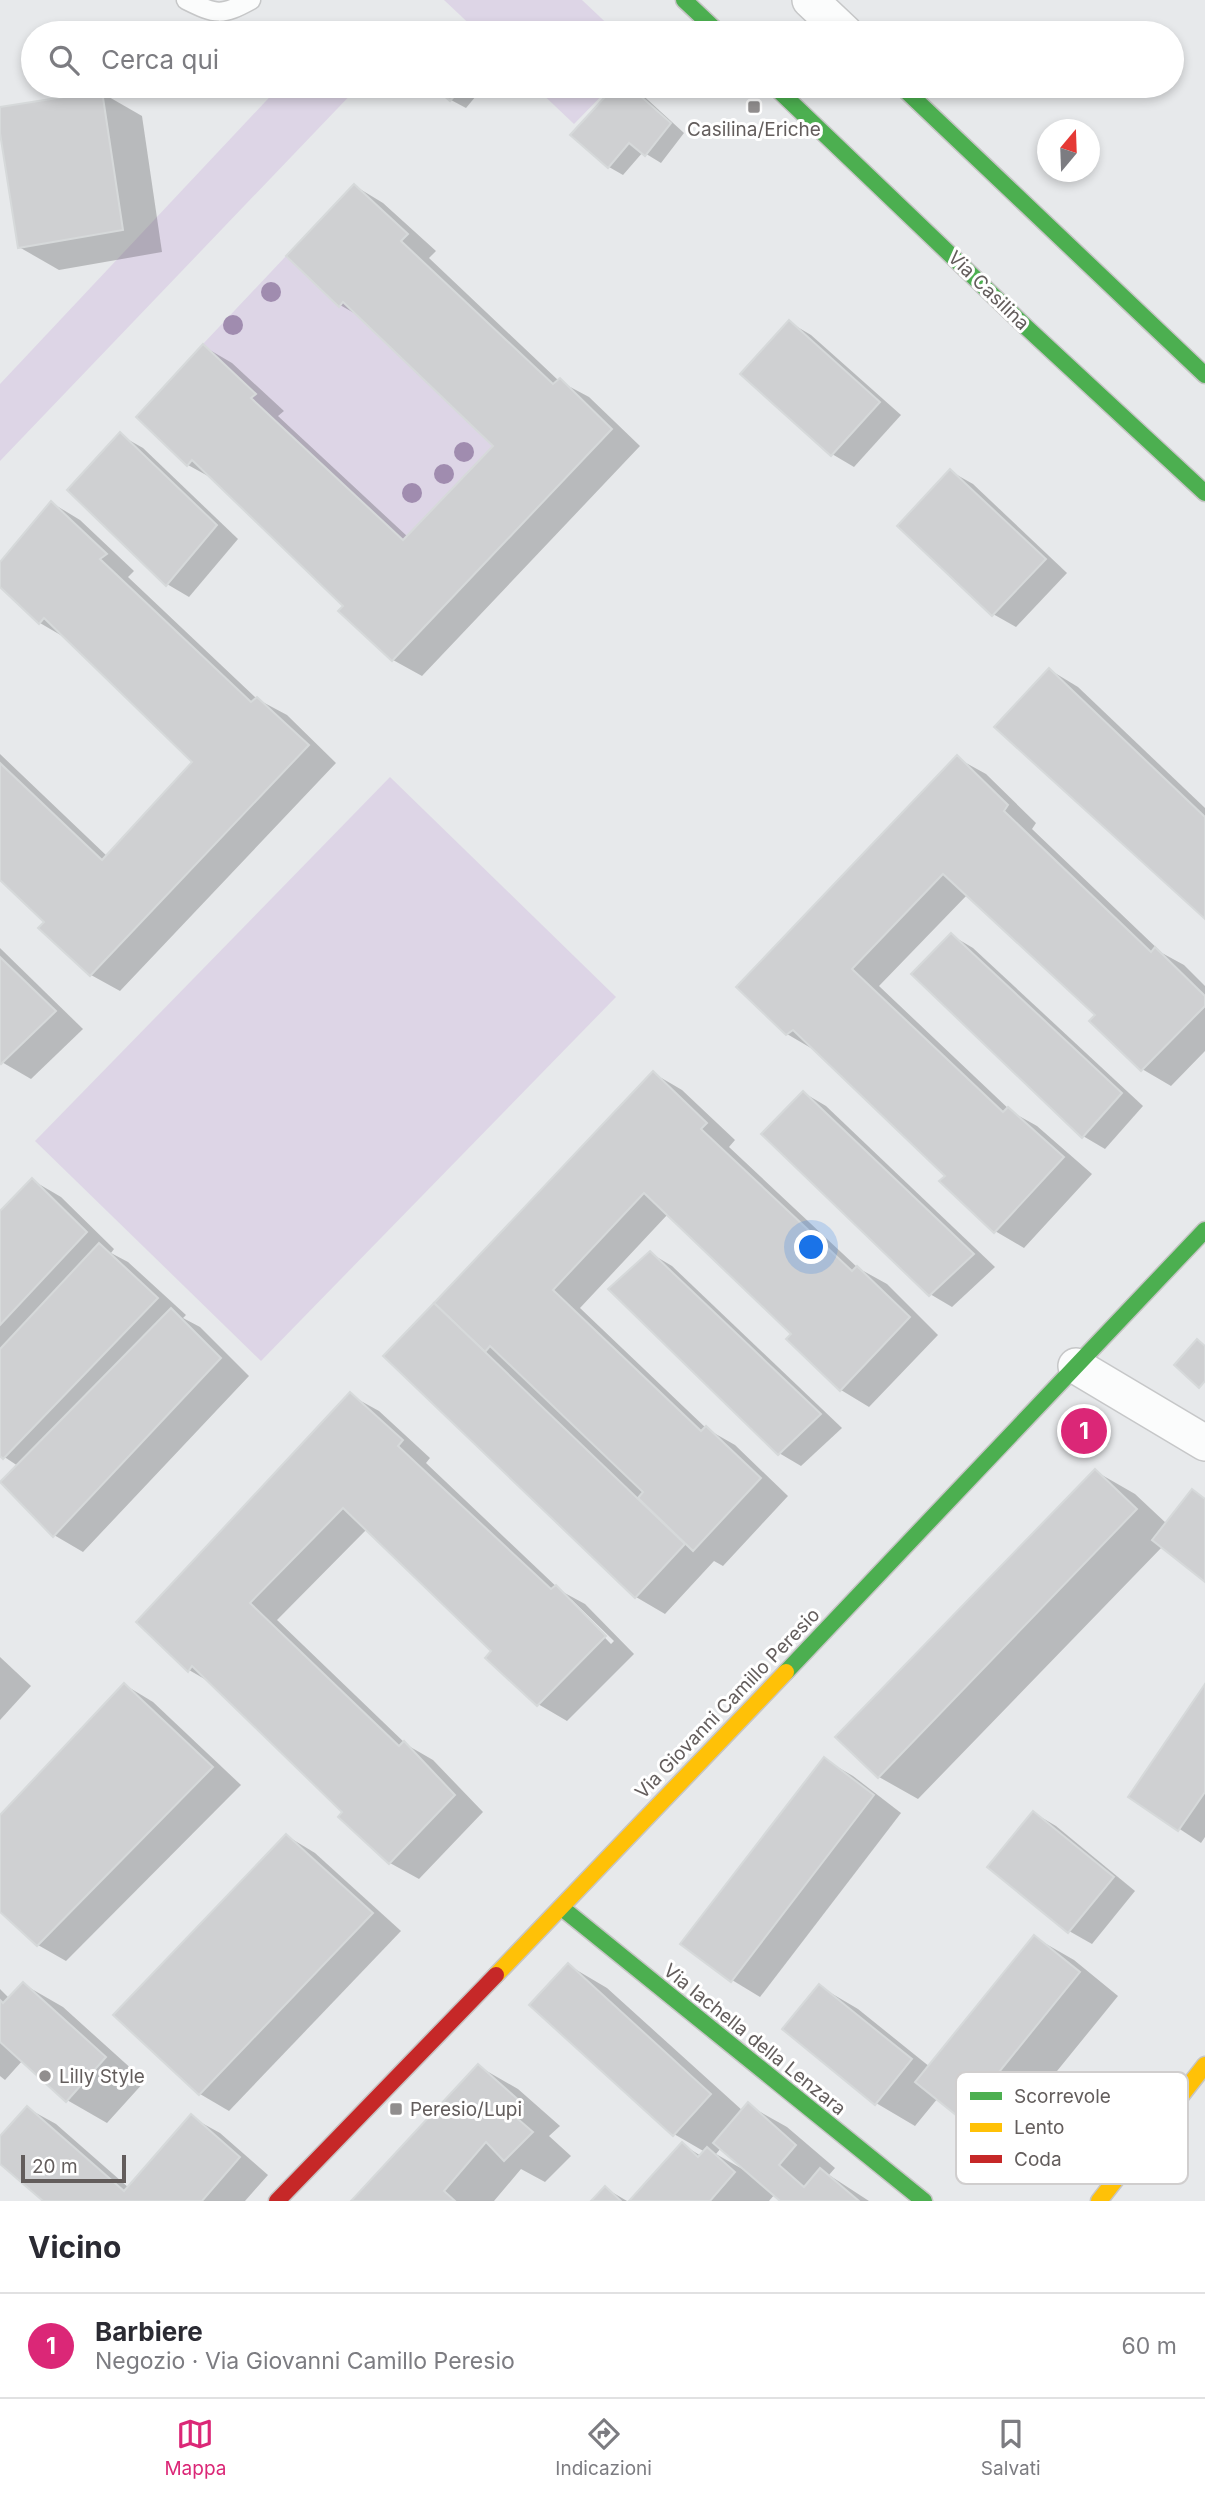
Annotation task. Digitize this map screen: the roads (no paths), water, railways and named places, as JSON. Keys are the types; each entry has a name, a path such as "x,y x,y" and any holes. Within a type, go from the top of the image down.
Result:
{"street":[{"path":"684,0 706,21"},
{"path":"810,0 832,21"},
{"name":"Via Casilina","path":"787,98 1205,494"},
{"path":"914,98 1205,375"},
{"name":"Via Giovanni Camillo Peresio","path":"277,2201 338,2135 562,1908 1205,1230"},
{"path":"1076,1366 1205,1443"},
{"name":"Via Iachella della Lenzara","path":"562,1908 924,2201"},
{"path":"1188,2087 1205,2065"},
{"path":"1099,2201 1112,2184"}],"lane":[{"path":"186,0 205,9 227,13 251,0"}],"place":[{"name":"Casilina/Eriche","path":"754,107"},
{"name":"Barbiere","path":"1084,1431"},
{"name":"Lilly Style","path":"45,2076"},
{"name":"Peresio/Lupi","path":"396,2109"}]}
